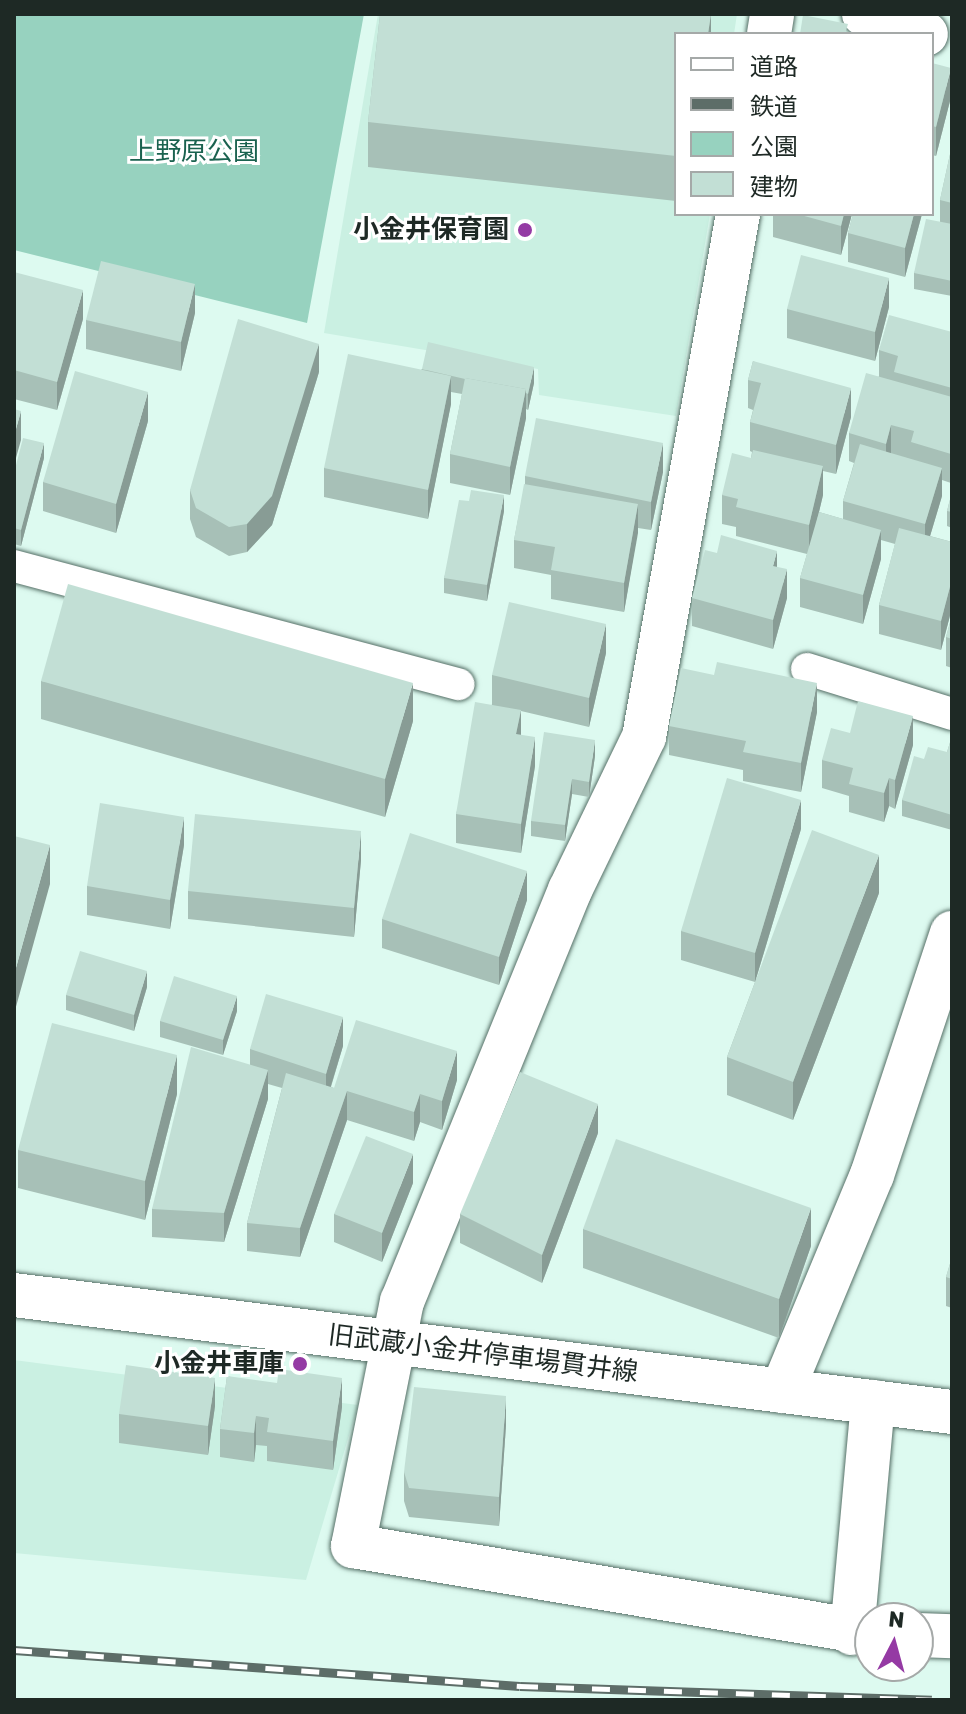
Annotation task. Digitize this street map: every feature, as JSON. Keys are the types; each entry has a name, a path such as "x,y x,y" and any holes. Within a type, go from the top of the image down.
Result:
{"street":[{"path":"864,14 920,32"},
{"path":"738,216 644,737 570,890 389,1343 353,1546 854,1632"},
{"path":"782,1391 872,1175 952,933"},
{"name":"旧武蔵小金井停車場貫井線","path":"14,1295 952,1412"},
{"path":"863,1602 873,1402"}],"lane":[{"path":"14,566 459,684"},
{"path":"807,669 952,714"}],"shaded area":[{"name":"小金井保育園","path":"378,14 737,14 734,32 674,32 674,216 710,216 676,416 539,395 538,369 324,333"},
{"path":"14,1360 358,1405 306,1580 14,1553"}],"green space":[{"name":"上野原公園","path":"14,14 364,14 307,323 14,250"}],"building":[{"path":"380,14 711,14 708,32 674,32 674,156 368,122"},
{"path":"803,15 848,24 846,32 800,32"},
{"path":"934,64 951,68 934,126"},
{"path":"952,145 952,203 940,200"},
{"path":"804,216 844,216 841,226"},
{"path":"852,216 913,216 905,248 848,233"},
{"path":"926,219 952,224 952,281 914,273"},
{"path":"801,255 889,278 875,332 787,309"},
{"path":"101,261 195,284 181,342 86,320"},
{"path":"14,272 83,290 57,382 14,370"},
{"path":"889,315 952,332 952,388 894,372 898,356 879,350"},
{"path":"238,319 319,344 272,496 247,524 229,527 196,508 190,490"},
{"path":"428,342 534,367 528,394 526,389 422,369"},
{"path":"348,354 451,376 428,490 324,468"},
{"path":"753,361 851,388 836,445 750,422 761,383 748,380"},
{"path":"75,371 148,392 116,504 43,482"},
{"path":"866,373 952,397 951,454 911,442 914,431 891,425 886,444 849,433"},
{"path":"465,378 526,389 510,467 450,454"},
{"path":"14,409 21,411 14,436"},
{"path":"536,418 663,443 651,502 525,476"},
{"path":"23,438 44,443 21,530 14,528 14,473"},
{"path":"860,444 942,468 925,524 843,501"},
{"path":"753,450 823,466 809,525 736,507 738,499 722,495 732,453 751,458"},
{"path":"524,484 638,504 624,583 551,570 555,547 514,540"},
{"path":"471,490 504,495 487,585 444,578 459,500 469,501"},
{"path":"952,492 952,512 947,511"},
{"path":"819,512 881,530 863,595 800,578"},
{"path":"899,528 952,542 952,579 941,621 879,605"},
{"path":"721,535 777,551 773,566 787,569 773,620 692,598 705,550 717,553"},
{"path":"68,584 413,683 385,779 41,681"},
{"path":"509,602 606,624 589,698 492,675"},
{"path":"952,615 952,639 946,637"},
{"path":"717,662 817,683 801,763 743,752 746,741 669,726 681,668 714,675"},
{"path":"858,701 913,716 895,780 889,778 884,793 849,784 853,768 822,760 831,728 850,733"},
{"path":"475,702 521,710 516,734 535,737 521,824 456,814"},
{"path":"544,732 595,740 589,782 572,779 565,825 531,821"},
{"path":"952,736 952,815 902,800 914,756 924,759 928,747 947,752"},
{"path":"727,778 801,800 755,953 681,931"},
{"path":"100,803 184,817 170,900 87,886"},
{"path":"195,814 361,831 354,908 188,891"},
{"path":"812,830 879,855 793,1082 727,1057"},
{"path":"410,833 527,871 499,957 382,919"},
{"path":"14,836 50,845 14,975"},
{"path":"80,951 147,971 134,1015 66,995"},
{"path":"174,976 237,996 223,1040 160,1021"},
{"path":"266,994 343,1017 326,1074 250,1049"},
{"path":"356,1020 457,1051 442,1101 420,1094 414,1112 347,1091 300,1228 247,1223 286,1073 334,1088"},
{"path":"52,1023 177,1055 145,1181 18,1150"},
{"path":"191,1047 268,1070 224,1213 152,1209"},
{"path":"520,1072 598,1104 542,1255 460,1214"},
{"path":"366,1136 413,1154 382,1233 334,1214"},
{"path":"616,1139 811,1208 779,1299 583,1229"},
{"path":"952,1257 952,1279 946,1277"},
{"path":"126,1365 215,1378 208,1426 119,1414"},
{"path":"279,1369 342,1378 333,1441 267,1432 269,1418 256,1416 254,1433 220,1429 227,1376 277,1383"},
{"path":"414,1387 506,1396 499,1497 409,1488 404,1472"}],"railway":[{"path":"14,1650 520,1686 932,1700"}],"place":[{"name":"小金井保育園","path":"525,230"},
{"name":"小金井車庫","path":"300,1364"}]}
